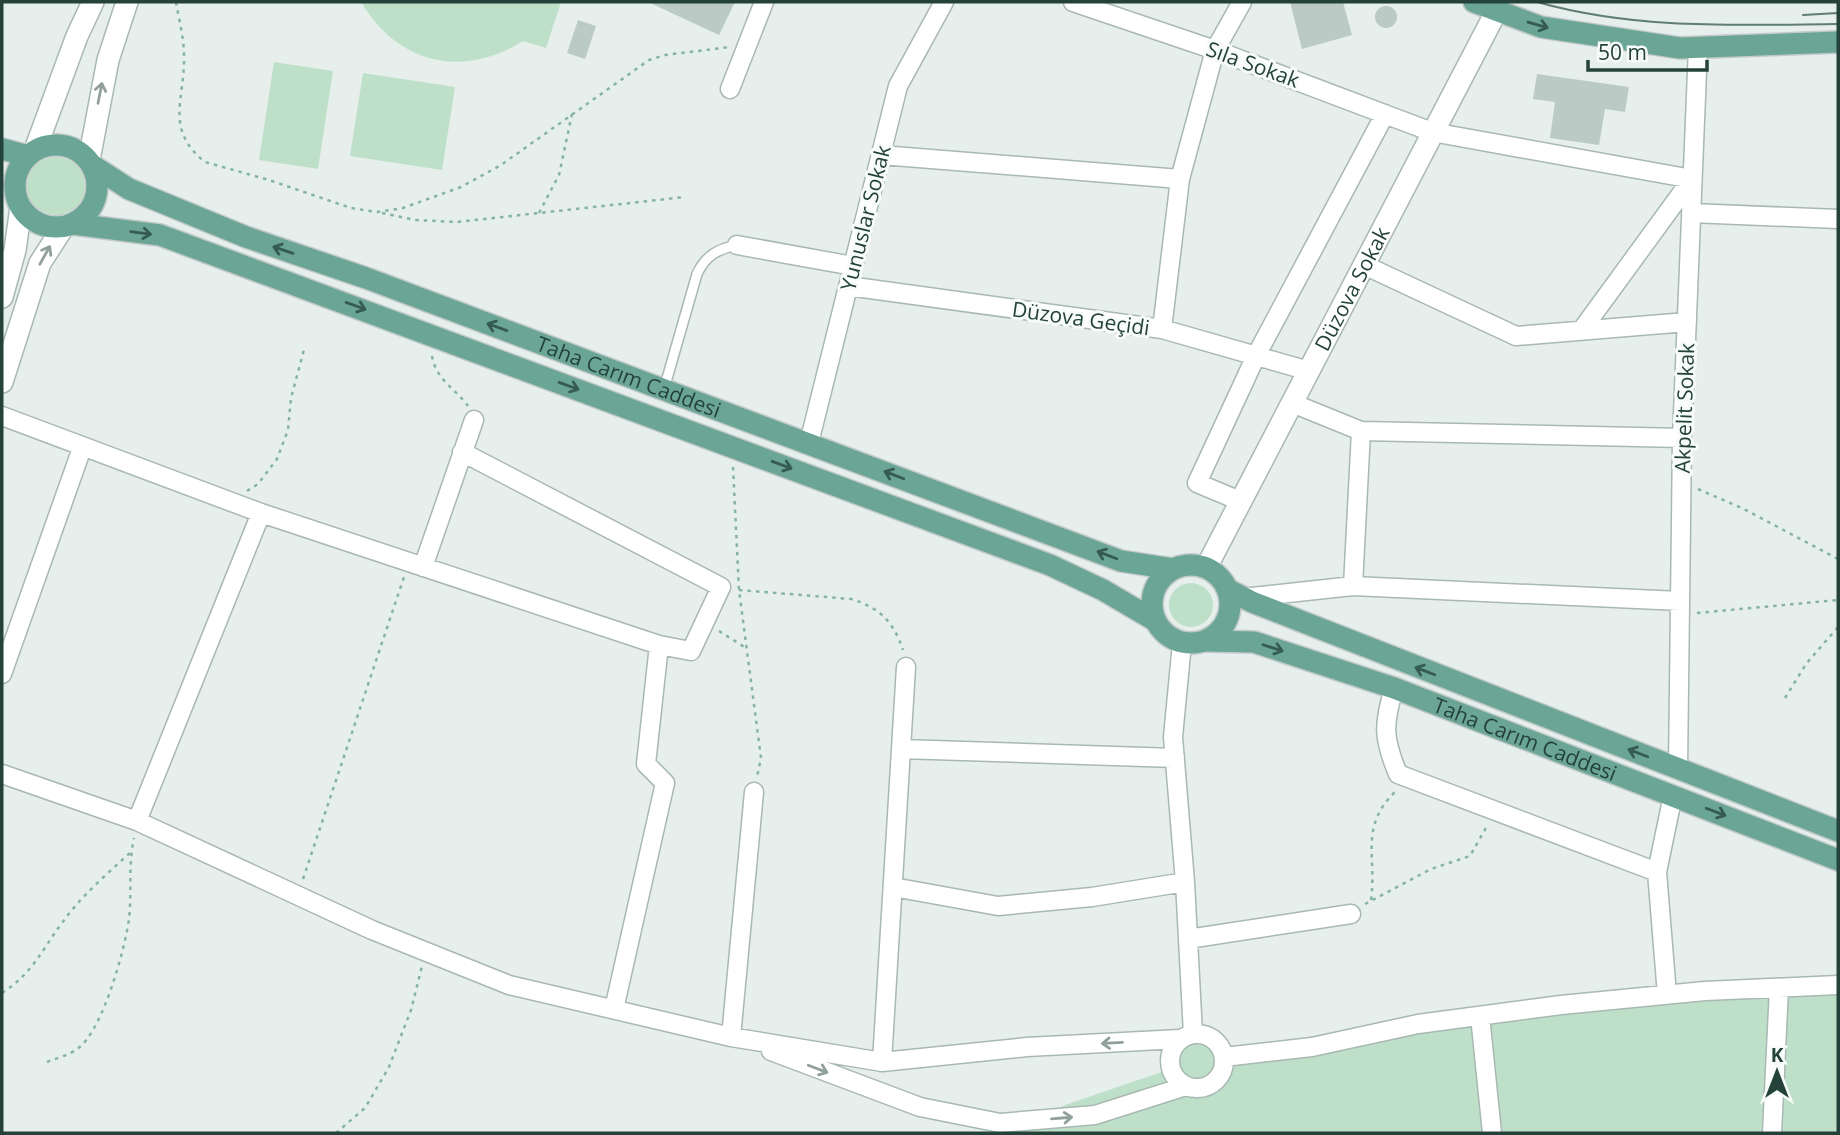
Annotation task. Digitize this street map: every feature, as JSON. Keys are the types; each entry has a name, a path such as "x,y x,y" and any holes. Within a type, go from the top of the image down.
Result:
{"main road":[{"path":"1474,2 1541,27 1680,48 1838,42"},
{"path":"49,145 69,146 78,150 91,163 98,184 97,193 89,212 68,225 44,225 27,215 13,198 19,168 32,153 49,145"},
{"path":"2,149 32,153"},
{"name":"Taha Carım Caddesi","path":"91,163 129,190 246,237 366,278 1121,561 1173,569"},
{"name":"Taha Carım Caddesi","path":"68,225 160,235 1050,565 1103,590 1154,620"},
{"path":"1185,565 1206,568 1235,593 1230,610 1222,628 1206,641 1182,643 1167,636 1154,620 1151,600 1154,590 1159,581 1173,569 1185,565"},
{"name":"Taha Carım Caddesi","path":"1235,593 1838,831"},
{"name":"Taha Carım Caddesi","path":"1206,641 1254,642 1394,688 1838,860"}],"street":[{"path":"32,153 93,2"},
{"path":"91,163 104,73 127,2"},
{"path":"730,89 764,2"},
{"name":"Yunuslar Sokak","path":"809,443 898,86 944,2"},
{"name":"Sıla Sokak","path":"1073,2 1215,50 1432,132 1692,179"},
{"path":"1162,330 1180,179 1215,50 1242,2"},
{"name":"Düzova Sokak","path":"1206,568 1497,10"},
{"name":"Akpelit Sokak","path":"1678,768 1682,438 1698,47"},
{"path":"1241,501 1197,484 1256,356 1385,114"},
{"path":"881,155 1180,179"},
{"path":"1581,331 1692,179"},
{"path":"2,297 15,250 13,198"},
{"path":"1691,213 1838,219"},
{"path":"2,382 40,263 68,225"},
{"path":"737,245 853,266"},
{"path":"1364,265 1516,336 1687,322"},
{"name":"Düzova Geçidi","path":"848,286 1162,330 1309,371"},
{"path":"1292,403 1361,431 1682,438"},
{"path":"2,416 261,513 659,645 691,651 721,587 462,452"},
{"path":"416,565 474,419"},
{"path":"1353,586 1361,431"},
{"path":"2,674 82,447"},
{"path":"137,821 261,513"},
{"path":"1235,593 1353,586 1680,608"},
{"path":"1182,643 1173,737 1188,939 1186,1036 1171,1050 1169,1064 1175,1078 1186,1086"},
{"path":"614,1009 665,783 646,764 659,645"},
{"path":"882,1062 906,667"},
{"path":"1394,688 1385,716 1387,746 1398,774 1657,872"},
{"path":"901,749 1175,758"},
{"path":"2,774 137,821 372,930 509,985 732,1037 882,1062 1027,1047 1200,1034 1219,1044 1224,1057 1222,1072 1213,1083 1200,1088 1186,1086 1095,1115 1000,1123 920,1107 732,1037"},
{"path":"732,1037 754,792"},
{"path":"1667,995 1657,872 1672,795"},
{"path":"893,887 998,906 1091,897 1185,882"},
{"path":"1188,939 1351,914"},
{"path":"1224,1057 1312,1047 1418,1024 1561,1005 1667,995 1838,985"},
{"path":"1772,1133 1779,988"},
{"path":"1480,1016 1492,1133"},
{"path":"1013,1133 1029,1121"}],"lane":[{"path":"664,389 696,274 707,258 718,249 737,245"}],"path":[{"path":"176,2 184,55 178,116 183,137 196,155 205,162 269,180 339,205 415,220 457,222 685,197"},
{"path":"377,212 403,208 461,187 500,165 649,60 665,55 747,45"},
{"path":"539,213 559,176 572,114"},
{"path":"435,336 432,347 436,372 467,404 474,419"},
{"path":"232,502 258,484 277,459 288,430 290,398 305,346"},
{"path":"732,446 739,590 761,758 754,792"},
{"path":"1682,483 1734,504 1838,559"},
{"path":"298,895 416,565"},
{"path":"739,590 851,599 868,605 883,615 895,631 903,648 906,667"},
{"path":"1680,608 1838,600"},
{"path":"704,622 748,649"},
{"path":"1785,698 1806,664 1838,626"},
{"path":"1410,778 1377,816 1372,829 1371,900 1432,869 1470,856 1495,810"},
{"path":"2,993 20,981 34,966 62,922 97,883 131,852 129,920 121,958 108,996 86,1041 78,1049 47,1062"},
{"path":"336,1133 365,1108 389,1067 411,1010 426,951"}],"green space":[{"path":"361,2 561,2 546,48 523,41 500,53 477,60 455,62 412,52 393,40"},
{"path":"274,62 333,71 318,169 259,160"},
{"path":"363,73 455,87 442,170 350,156"},
{"path":"50,157 62,157 77,165 85,180 85,192 77,207 62,215 50,215 35,207 27,192 27,180 35,165"},
{"path":"1191,583 1206,590 1213,605 1206,620 1191,627 1176,620 1169,605 1176,590"},
{"path":"1838,987 1838,1133 995,1133 1068,1104 1179,1066 1182,1052 1194,1043 1208,1047 1215,1058 1395,1030"}],"building":[{"path":"648,2 735,2 719,35"},
{"path":"1290,2 1343,2 1352,35 1302,49"},
{"path":"1386,6 1394,9 1397,17 1394,25 1386,28 1378,25 1375,17 1378,9"},
{"path":"578,20 596,26 585,59 567,53"},
{"path":"1537,74 1629,87 1625,112 1605,109 1599,145 1550,138 1555,102 1533,99"}],"tram line":[{"path":"1537,2 1574,11 1649,22 1724,25 1838,24"},
{"path":"1803,15 1838,13"}]}
